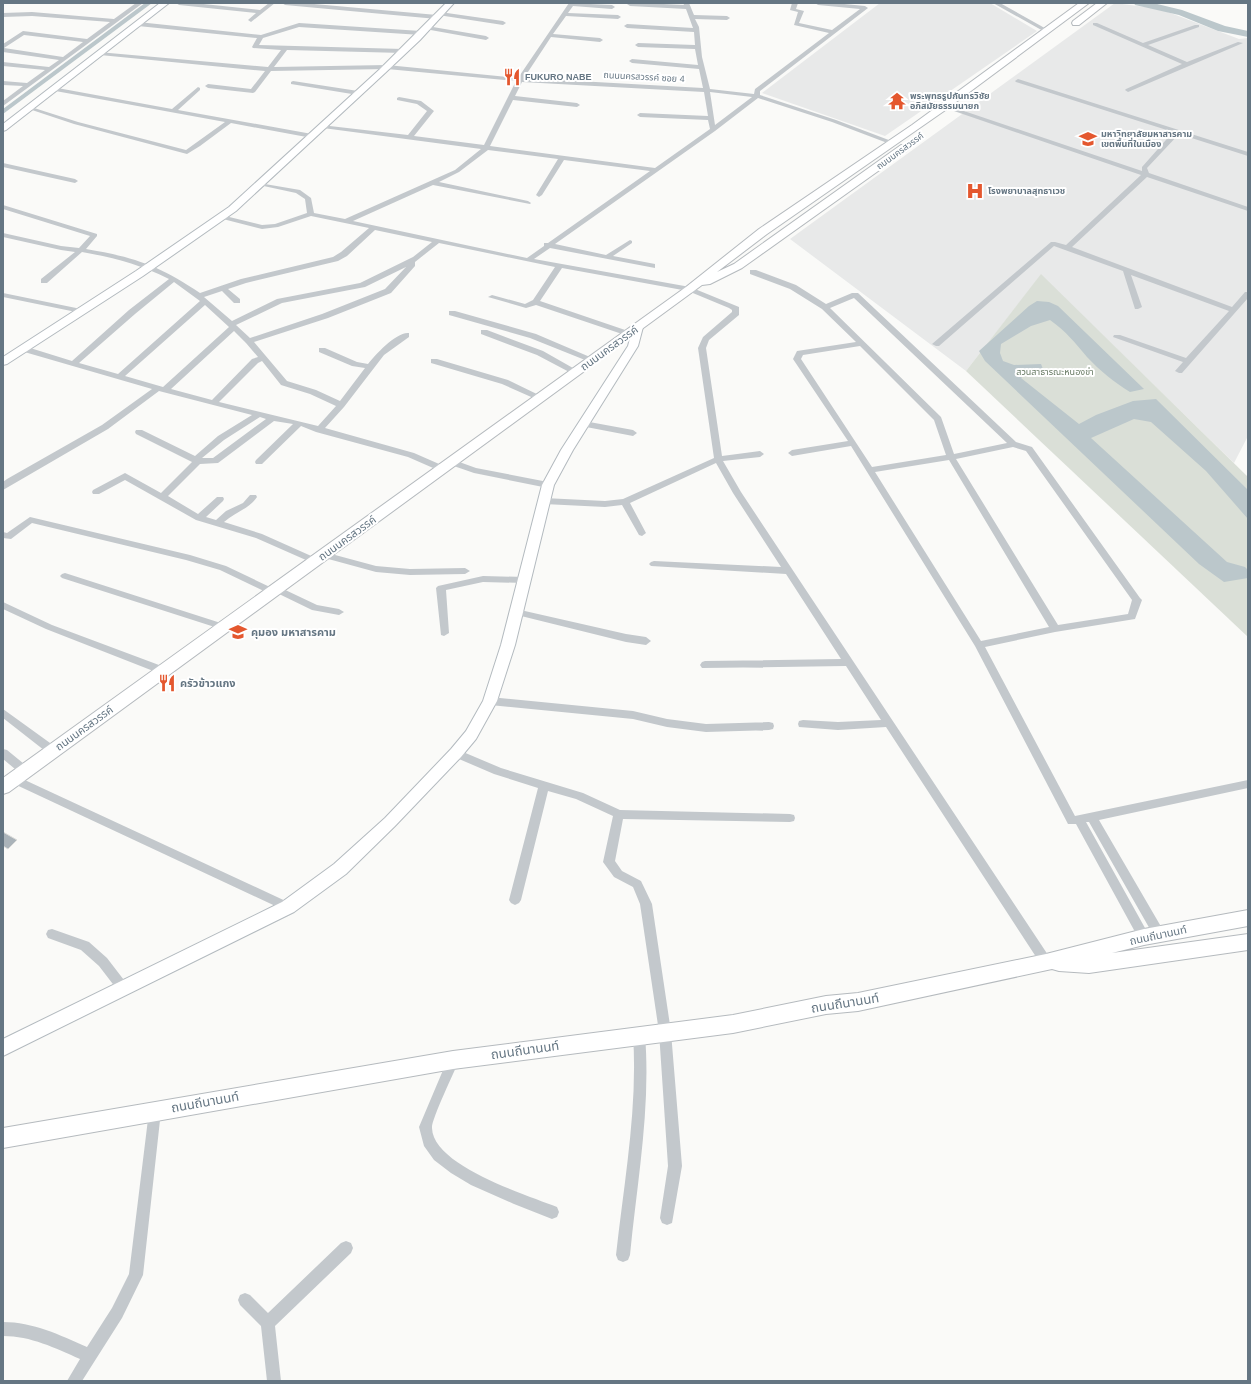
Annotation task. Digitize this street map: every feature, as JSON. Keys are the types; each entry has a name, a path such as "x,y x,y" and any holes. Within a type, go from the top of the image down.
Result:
{"main road":[{"name":"ถนนนครสวรรค์","path":"14,779 633,331 690,289 719,264 770,226 892,143 1085,3"},
{"path":"1066,30 1103,3"},
{"name":"ถนนนครสวรรค์","path":"690,289 732,270 1036,52 1024,48"},
{"path":"719,264 732,270"},
{"name":"ถนนถีนานนท์","path":"3,1138 453,1060 638,1035 733,1024 826,1006 858,1002 1046,962 1151,935 1248,918"},
{"path":"1182,929 1194,950"},
{"name":"ถนนถีนานนท์","path":"1046,962 1089,965 1248,942"}],"street":[{"path":"3,104 140,3"},
{"path":"3,128 165,3"},
{"path":"179,3 260,12"},
{"path":"251,20 272,3"},
{"path":"285,3 439,15 504,23"},
{"path":"3,362 150,267 221,217 261,184 387,67 450,3"},
{"path":"344,222 457,171 486,148 520,80 572,3 612,7"},
{"path":"795,3 793,10 802,11 796,24 833,32"},
{"path":"528,260 547,245 712,130 757,96 757,90 867,7 818,3"},
{"path":"996,3 1047,31"},
{"path":"630,4 687,5 696,30 707,90 712,130"},
{"path":"3,14 32,14 116,21"},
{"path":"564,14 618,17"},
{"path":"692,17 727,18"},
{"path":"138,24 261,37 299,25 424,31 486,38"},
{"path":"1095,24 1187,64"},
{"path":"627,26 696,30"},
{"path":"1143,45 1197,26"},
{"path":"3,49 23,33 88,41"},
{"path":"549,35 600,40"},
{"path":"261,37 255,47 403,51"},
{"path":"1128,90 1240,43"},
{"path":"638,46 699,47"},
{"path":"208,86 252,91 285,48"},
{"path":"3,49 63,59"},
{"name":"ถนนนครสวรรค์ ซอย 4","path":"100,53 268,69 387,67 520,80 707,90 757,96 834,121 892,143"},
{"path":"632,61 702,67"},
{"path":"3,64 50,69"},
{"path":"1018,81 1248,154"},
{"path":"3,83 27,85"},
{"path":"293,83 358,93"},
{"path":"52,89 312,136"},
{"path":"174,111 198,89"},
{"path":"512,98 577,105"},
{"path":"399,99 419,102 431,111 409,138"},
{"path":"29,108 76,123 187,152 230,121"},
{"path":"959,108 1248,207"},
{"path":"640,115 711,118"},
{"path":"323,126 560,159 655,170"},
{"path":"1067,248 1144,171 1177,132"},
{"path":"539,195 560,159"},
{"path":"3,165 75,181"},
{"path":"432,183 528,203"},
{"path":"261,184 298,191 308,198 311,214"},
{"path":"3,208 95,235 81,250 44,281"},
{"path":"221,217 262,227 276,226 311,214 528,260 690,289 732,306 736,310 736,313 706,339 702,348 718,459 737,493 1046,962"},
{"path":"120,376 201,299 223,288 244,281 335,259 344,254 373,228"},
{"path":"3,235 61,248 120,257 150,267 174,279 201,299 249,341 284,383 313,392 341,405"},
{"path":"249,341 325,316 388,291 416,260 437,241"},
{"path":"607,257 630,242"},
{"path":"936,344 1053,243 1233,310"},
{"path":"547,245 652,266"},
{"path":"3,486 105,427 162,388 232,326 280,301 362,285 416,260"},
{"path":"492,297 526,306 536,302 560,265"},
{"path":"1126,270 1138,307"},
{"path":"753,272 793,287 825,307 938,419 951,457 1055,629"},
{"path":"73,364 132,312 174,279"},
{"path":"223,288 237,301"},
{"path":"1179,371 1248,294"},
{"path":"3,295 81,312"},
{"path":"825,307 855,295 1013,444 1029,449 1136,600 1132,617 1055,629 979,645"},
{"path":"3,1048 288,907 340,869 390,822 456,754 471,735 490,701 508,645 548,485 633,346 633,331 536,302"},
{"path":"452,314 533,336 593,360"},
{"path":"484,332 540,353 576,372"},
{"path":"319,430 341,405 381,353 406,335"},
{"path":"1118,337 1188,361"},
{"path":"861,343 800,353 797,359 853,443 979,645 1072,821 1248,784"},
{"path":"24,349 73,364 272,418 299,423 319,430 447,465 548,485"},
{"path":"322,350 355,364 370,367"},
{"path":"214,402 255,361 263,358"},
{"path":"434,362 505,382 541,398"},
{"path":"162,497 196,460 221,438 260,414"},
{"path":"139,432 196,460 215,461 272,418"},
{"path":"259,462 299,423"},
{"path":"584,424 634,433"},
{"path":"792,453 853,443"},
{"path":"870,470 951,457 1013,444"},
{"path":"544,501 605,504 625,502 718,459 760,454"},
{"path":"96,492 125,476 199,518 259,536 319,558 382,569 410,572 465,571"},
{"path":"217,524 228,513 246,505 253,497"},
{"path":"199,518 220,499"},
{"path":"625,502 642,533"},
{"path":"3,535 8,537 30,520 224,568 315,608 339,612"},
{"path":"654,564 788,571"},
{"path":"64,576 224,627"},
{"path":"444,632 440,588 483,579 524,580"},
{"path":"3,604 49,627 164,671"},
{"path":"516,612 626,638 646,641"},
{"path":"706,665 848,662"},
{"path":"490,701 633,715 667,723 706,728 769,726"},
{"path":"3,713 53,751"},
{"path":"803,724 838,726 888,723"},
{"path":"3,753 14,779 288,907"},
{"path":"456,754 498,771 579,796 619,814 790,818"},
{"path":"515,900 544,786"},
{"path":"619,814 609,862 618,874 638,884 646,904 666,1032 675,1166 667,1218"},
{"path":"1092,817 1151,935"},
{"path":"1079,819 1151,935"},
{"path":"52,934 84,946 103,962 123,988"},
{"path":"623,1255 639,1106 641,1062 638,1035"},
{"path":"453,1060 425,1128 424,1135 439,1157 485,1187 552,1212"},
{"path":"74,1381 117,1313 136,1275 155,1111"},
{"path":"268,1323 346,1248"},
{"path":"245,1300 268,1323 274,1381"},
{"path":"3,1329 12,1328 46,1337 90,1356"}],"shaded area":[{"path":"880,3 990,3 1037,31 885,136 762,93"},
{"name":"มหาวิทยาลัยมหาสารคาม เขตพื้นที่ในเมือง","path":"1115,3 1160,9 1239,39 1248,38 1248,436 1234,463 1041,275 966,371 790,239"},
{"path":"1037,301 1049,302 1058,306 1144,389 1130,392 1102,372 1066,333 1050,320 1031,326 1001,344 1000,353 1003,361 1014,365 1041,364 1045,374 1026,373 1021,378 1079,424 1096,415 1133,401 1156,399 1248,490 1248,519 1206,471 1151,422 1134,419 1091,438 1227,562 1245,567 1248,570 1248,578 1224,582 1199,564 985,361 979,351 1029,306"}],"green space":[{"name":"สวนสาธารณะหนองข่า","path":"1041,274 1248,477 1248,637 966,371"}],"building":[{"path":"3,832 17,840 8,849 3,846"}],"waterway":[{"path":"3,112 149,3"},
{"path":"1139,3 1182,13 1222,29 1248,34"}],"place":[{"name":"FUKURO NABE","path":"512,77"},
{"name":"พระพุทธรูปกันทรวิชัย อภิสมัยธรรมนายก","path":"897,101"},
{"name":"มหาวิทยาลัยมหาสารคาม เขตพื้นที่ในเมือง","path":"1088,139"},
{"name":"โรงพยาบาลสุทธาเวช","path":"975,191"},
{"name":"คุมอง มหาสารคาม","path":"238,632"},
{"name":"ครัวข้าวแกง","path":"167,683"}]}
